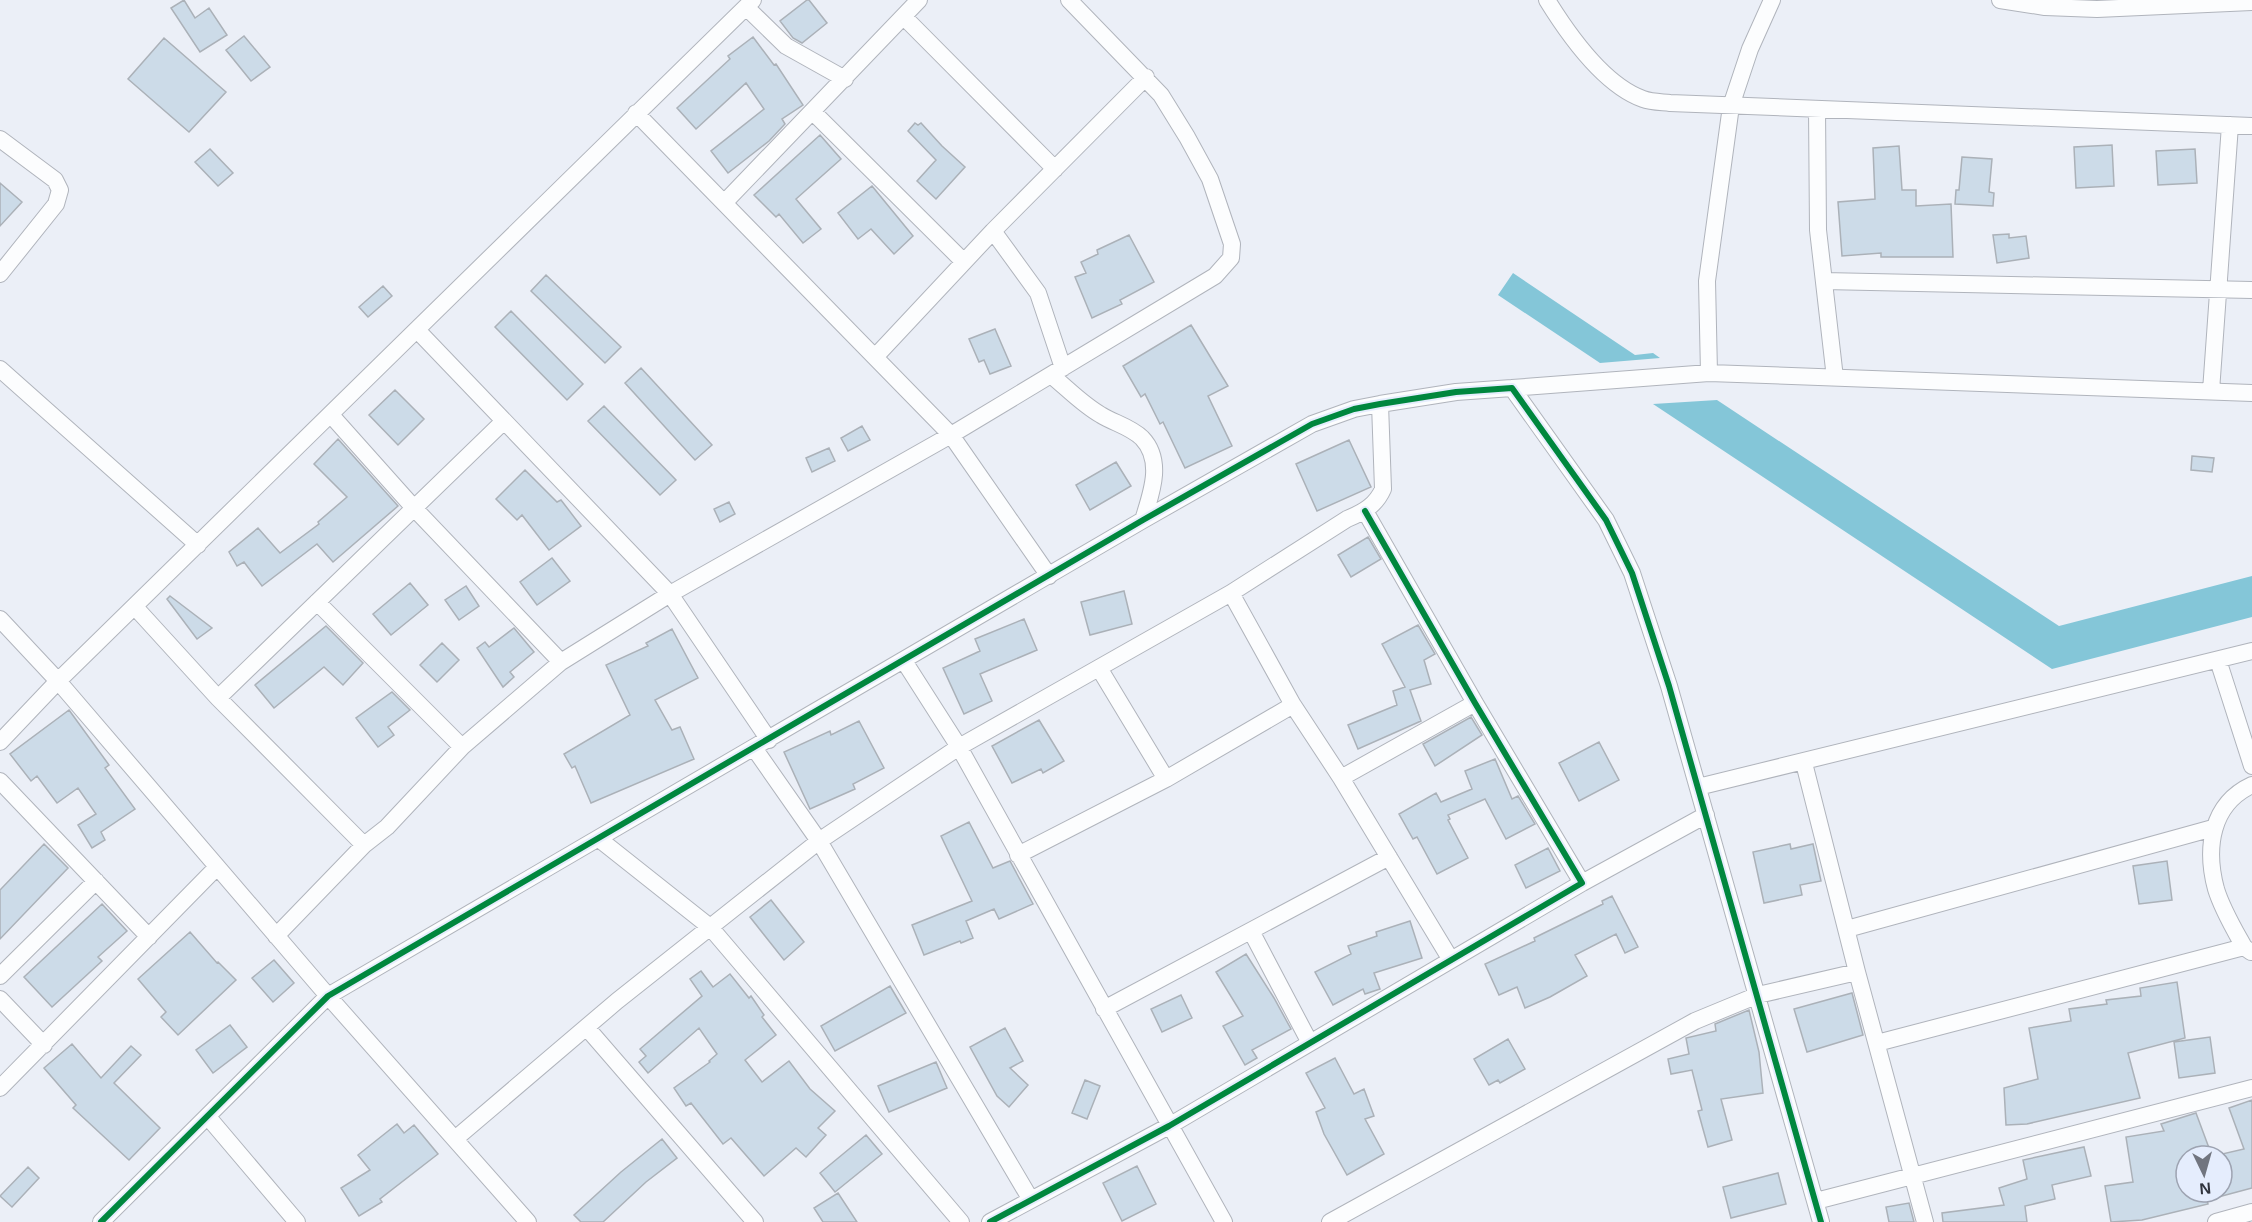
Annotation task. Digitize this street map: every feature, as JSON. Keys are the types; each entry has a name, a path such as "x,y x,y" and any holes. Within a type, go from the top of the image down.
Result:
{"street":[{"path":"724,203 919,0"},
{"path":"276,936 364,845 387,827 462,747 561,662 670,594 951,435 1215,276 1231,258 1232,244 1209,179 1166,103 1146,77 1069,0"},
{"path":"1709,373 1707,281 1731,106 1750,49 1772,0"},
{"path":"2000,0 2045,7 2097,9 2252,2"},
{"path":"1552,2 1589,58 1623,89 1644,100 1731,106 2252,126"},
{"path":"0,742 58,681 418,331 636,112 749,3 786,46 845,79"},
{"path":"904,17 1055,170"},
{"path":"875,357 993,231 1146,77"},
{"path":"1817,109 1818,230 1835,378"},
{"path":"636,112 951,435 1050,576"},
{"path":"813,112 964,262"},
{"path":"2211,391 2230,125"},
{"path":"0,139 55,180 60,190 56,204 0,273"},
{"path":"993,231 1038,293 1057,371 1081,401 1100,415 1132,431 1147,445 1155,467 1153,490 1143,520"},
{"path":"1824,281 2252,290"},
{"path":"418,331 670,594 762,744 1030,1200"},
{"path":"0,369 198,545"},
{"path":"101,1222 328,996 1143,520 1312,424 1354,409 1456,392 1709,373 2252,393"},
{"path":"1512,387 1606,520 1632,573 1669,686 1821,1222"},
{"path":"455,1139 617,1001 819,842 959,747 1231,593 1347,519 1365,511 1378,500 1383,489 1380,404"},
{"path":"331,415 414,508 561,662"},
{"path":"218,698 504,421"},
{"path":"1365,511 1582,883"},
{"path":"1231,593 1293,705 1341,778 1451,960"},
{"path":"317,602 462,747"},
{"path":"135,607 218,698 364,845"},
{"path":"0,619 58,681 328,996 528,1222"},
{"path":"1698,787 1804,763 2252,651"},
{"path":"2218,660 2252,766"},
{"path":"904,661 959,747 1224,1222"},
{"path":"1099,668 1166,779"},
{"path":"1341,778 1475,703"},
{"path":"1018,855 1166,779 1293,705"},
{"path":"1804,763 1857,972 1925,1222"},
{"path":"0,781 149,937"},
{"path":"1876,1043 2248,950 2216,889 2212,860 2213,828 2224,806 2243,789 2252,785"},
{"path":"990,1222 1169,1126 1582,883 1706,815"},
{"path":"1847,929 2213,828"},
{"path":"598,839 710,927 961,1222"},
{"path":"1104,1009 1389,857"},
{"path":"0,1088 217,867"},
{"path":"0,976 96,881"},
{"path":"1251,931 1310,1043"},
{"path":"1330,1222 1695,1021 1758,995 1857,972"},
{"path":"0,999 44,1045"},
{"path":"587,1028 755,1222"},
{"path":"1816,1201 2252,1088"},
{"path":"208,1116 297,1222"},
{"path":"2216,1222 2252,1212"}],"water":[{"path":"1513,273 1635,355 1653,353 1660,358 1600,363 1498,295"},
{"path":"1717,400 2059,626 2252,576 2252,617 2052,669 1653,404"}],"building":[{"path":"184,0 195,18 209,8 227,35 200,52 171,8"},
{"path":"807,0 827,23 802,43 793,38 780,21"},
{"path":"244,36 270,67 251,81 226,50"},
{"path":"753,37 774,65 776,64 803,105 782,119 785,124 769,141 728,173 711,151 764,109 746,83 696,129 677,108 730,59 728,56"},
{"path":"164,38 226,92 189,132 128,79"},
{"path":"915,123 918,125 921,123 965,167 936,199 917,181 936,160 908,131"},
{"path":"820,135 841,159 796,199 821,229 803,243 779,214 776,217 754,195"},
{"path":"2112,145 2114,186 2076,188 2074,147"},
{"path":"1899,146 1902,190 1916,190 1916,206 1951,204 1953,257 1881,257 1881,253 1842,256 1838,202 1875,199 1873,148"},
{"path":"210,149 233,173 218,186 195,162"},
{"path":"2195,149 2197,183 2158,185 2156,151"},
{"path":"1962,157 1992,159 1989,192 1994,193 1993,206 1955,204 1956,190 1959,190"},
{"path":"0,183 22,202 0,226"},
{"path":"872,186 913,236 894,254 871,229 858,239 838,213"},
{"path":"2009,234 2009,238 2026,236 2029,258 1997,263 1993,235"},
{"path":"1129,235 1154,282 1120,300 1122,304 1092,318 1075,277 1086,273 1081,262 1098,254 1097,250"},
{"path":"546,275 621,347 605,363 531,291"},
{"path":"383,286 392,296 368,317 359,307"},
{"path":"511,311 583,384 567,400 495,327"},
{"path":"1191,325 1228,386 1208,396 1232,446 1185,468 1163,422 1160,424 1145,394 1141,397 1123,366"},
{"path":"995,329 1011,366 990,374 984,360 979,362 969,339"},
{"path":"641,368 712,445 695,460 625,383"},
{"path":"395,390 424,419 398,445 369,415"},
{"path":"604,406 676,480 660,495 588,421"},
{"path":"862,426 870,440 848,451 841,438"},
{"path":"338,439 398,506 333,562 317,544 262,586 244,562 237,566 229,552 258,528 280,553 319,524 318,522 347,497 314,464"},
{"path":"1349,440 1371,487 1317,511 1296,464"},
{"path":"829,448 835,461 812,472 806,458"},
{"path":"2192,456 2214,458 2212,472 2191,470"},
{"path":"1116,462 1131,486 1090,510 1076,485"},
{"path":"525,470 557,502 561,500 581,526 549,550 522,515 517,520 496,499"},
{"path":"729,502 735,514 720,522 714,509"},
{"path":"1368,537 1381,559 1351,577 1338,555"},
{"path":"552,558 570,581 537,605 520,582"},
{"path":"410,583 428,605 391,635 373,614"},
{"path":"466,586 479,606 459,620 445,600"},
{"path":"1124,591 1132,624 1090,635 1081,602"},
{"path":"170,596 212,628 197,639 167,599"},
{"path":"1024,619 1037,650 980,674 992,701 964,714 943,668 980,651 975,639"},
{"path":"1418,625 1435,654 1424,660 1431,684 1410,690 1421,721 1358,749 1348,725 1397,705 1393,691 1405,687 1382,644"},
{"path":"326,626 363,663 343,685 324,667 274,708 255,685"},
{"path":"514,628 534,652 510,672 514,677 503,687 477,648 485,642 489,647"},
{"path":"672,629 698,678 655,700 672,730 680,727 694,759 591,803 575,766 572,768 564,754 630,715 606,665 648,646 646,643"},
{"path":"442,643 459,660 437,682 420,665"},
{"path":"392,692 410,710 388,727 394,735 378,747 356,718"},
{"path":"69,710 109,765 105,768 135,809 101,832 105,840 92,848 78,825 96,814 78,788 57,803 37,776 31,781 10,754"},
{"path":"1471,717 1482,735 1435,766 1423,744"},
{"path":"1039,720 1064,761 1043,773 1041,769 1012,783 992,746"},
{"path":"859,721 884,768 853,784 855,789 810,809 784,752 830,731 831,735"},
{"path":"1599,742 1619,780 1579,801 1559,763"},
{"path":"1495,759 1512,799 1518,796 1535,824 1506,839 1485,799 1448,815 1450,819 1448,820 1468,858 1437,874 1417,837 1413,839 1399,814 1436,793 1441,802 1472,789 1465,771"},
{"path":"969,822 993,868 1010,861 1033,904 999,919 994,909 966,921 973,938 924,955 912,925 972,901 941,836"},
{"path":"44,844 68,868 0,939 0,890"},
{"path":"1790,844 1791,849 1813,844 1821,881 1800,885 1802,895 1764,903 1753,852"},
{"path":"1548,848 1560,871 1526,888 1515,865"},
{"path":"2167,861 2172,900 2139,904 2133,866"},
{"path":"1612,896 1638,947 1625,953 1616,934 1575,955 1587,976 1525,1008 1517,987 1499,995 1485,964 1535,941 1534,938 1603,904 1602,901"},
{"path":"771,900 804,942 784,960 750,917"},
{"path":"102,904 127,931 98,957 102,961 52,1007 24,977"},
{"path":"1410,921 1422,958 1374,973 1380,989 1365,994 1363,989 1333,1005 1315,972 1351,954 1348,946 1377,936 1376,932"},
{"path":"190,932 217,963 236,980 178,1035 161,1017 166,1012 138,979"},
{"path":"1246,954 1291,1029 1252,1050 1257,1058 1245,1065 1223,1026 1243,1016 1216,972"},
{"path":"274,960 294,983 273,1002 252,978"},
{"path":"701,971 713,987 730,974 749,998 751,996 764,1015 762,1017 776,1035 745,1060 762,1082 789,1061 810,1089 835,1111 818,1128 826,1135 806,1157 796,1148 764,1176 731,1138 723,1144 691,1103 686,1106 674,1088 710,1062 717,1054 699,1028 648,1073 639,1062 646,1056 640,1049 702,996 690,979"},
{"path":"2177,982 2185,1038 2128,1053 2140,1098 2027,1124 2006,1125 2004,1088 2038,1079 2029,1028 2071,1021 2069,1009 2107,1004 2106,1000 2141,996 2140,988"},
{"path":"890,986 906,1013 835,1051 821,1026"},
{"path":"1852,993 1863,1035 1807,1052 1794,1009"},
{"path":"1181,995 1192,1018 1162,1032 1151,1009"},
{"path":"1749,1010 1759,1052 1763,1093 1721,1099 1732,1140 1708,1147 1698,1111 1702,1110 1692,1070 1671,1074 1668,1059 1689,1054 1686,1038 1716,1031 1715,1024"},
{"path":"230,1025 247,1047 213,1073 196,1050"},
{"path":"1005,1028 1023,1061 1010,1068 1028,1085 1009,1107 997,1096 970,1047"},
{"path":"2210,1037 2215,1073 2179,1078 2174,1042"},
{"path":"1508,1039 1525,1069 1500,1083 1498,1080 1489,1085 1474,1059"},
{"path":"72,1044 101,1078 131,1046 141,1055 114,1083 160,1128 129,1160 73,1108 76,1105 44,1068"},
{"path":"1335,1058 1354,1094 1364,1089 1374,1116 1365,1119 1384,1154 1347,1175 1324,1134 1316,1112 1325,1108 1306,1073"},
{"path":"936,1062 947,1088 889,1112 878,1086"},
{"path":"1085,1080 1100,1086 1087,1119 1072,1113"},
{"path":"2252,1100 2252,1188 2234,1193 2234,1151 2244,1149 2229,1108"},
{"path":"2196,1113 2208,1144 2174,1144 2174,1204 2208,1204 2142,1220 2111,1222 2105,1186 2133,1182 2126,1137 2164,1131 2161,1124"},
{"path":"397,1124 404,1133 414,1125 438,1154 380,1199 382,1202 359,1216 341,1188 370,1170 358,1155"},
{"path":"866,1135 882,1154 835,1192 820,1173"},
{"path":"662,1139 677,1158 646,1182 603,1222 581,1222 574,1215 621,1172"},
{"path":"2084,1147 2091,1176 2052,1185 2055,1199 2025,1206 2027,1222 1943,1222 1942,1213 2004,1205 1999,1188 2027,1179 2023,1160"},
{"path":"1137,1166 1156,1204 1122,1221 1103,1183"},
{"path":"28,1167 39,1178 12,1207 0,1196"},
{"path":"1778,1173 1786,1204 1731,1218 1723,1187"},
{"path":"838,1193 857,1222 823,1222 814,1208"},
{"path":"1909,1203 1914,1222 1889,1222 1886,1207"}],"cycle path":[{"path":"101,1222 328,996 1143,520 1312,424 1354,409 1380,404 1456,392 1512,388 1606,520 1632,573 1669,686 1821,1222"},
{"path":"990,1222 1169,1126 1582,883 1365,511"}]}
